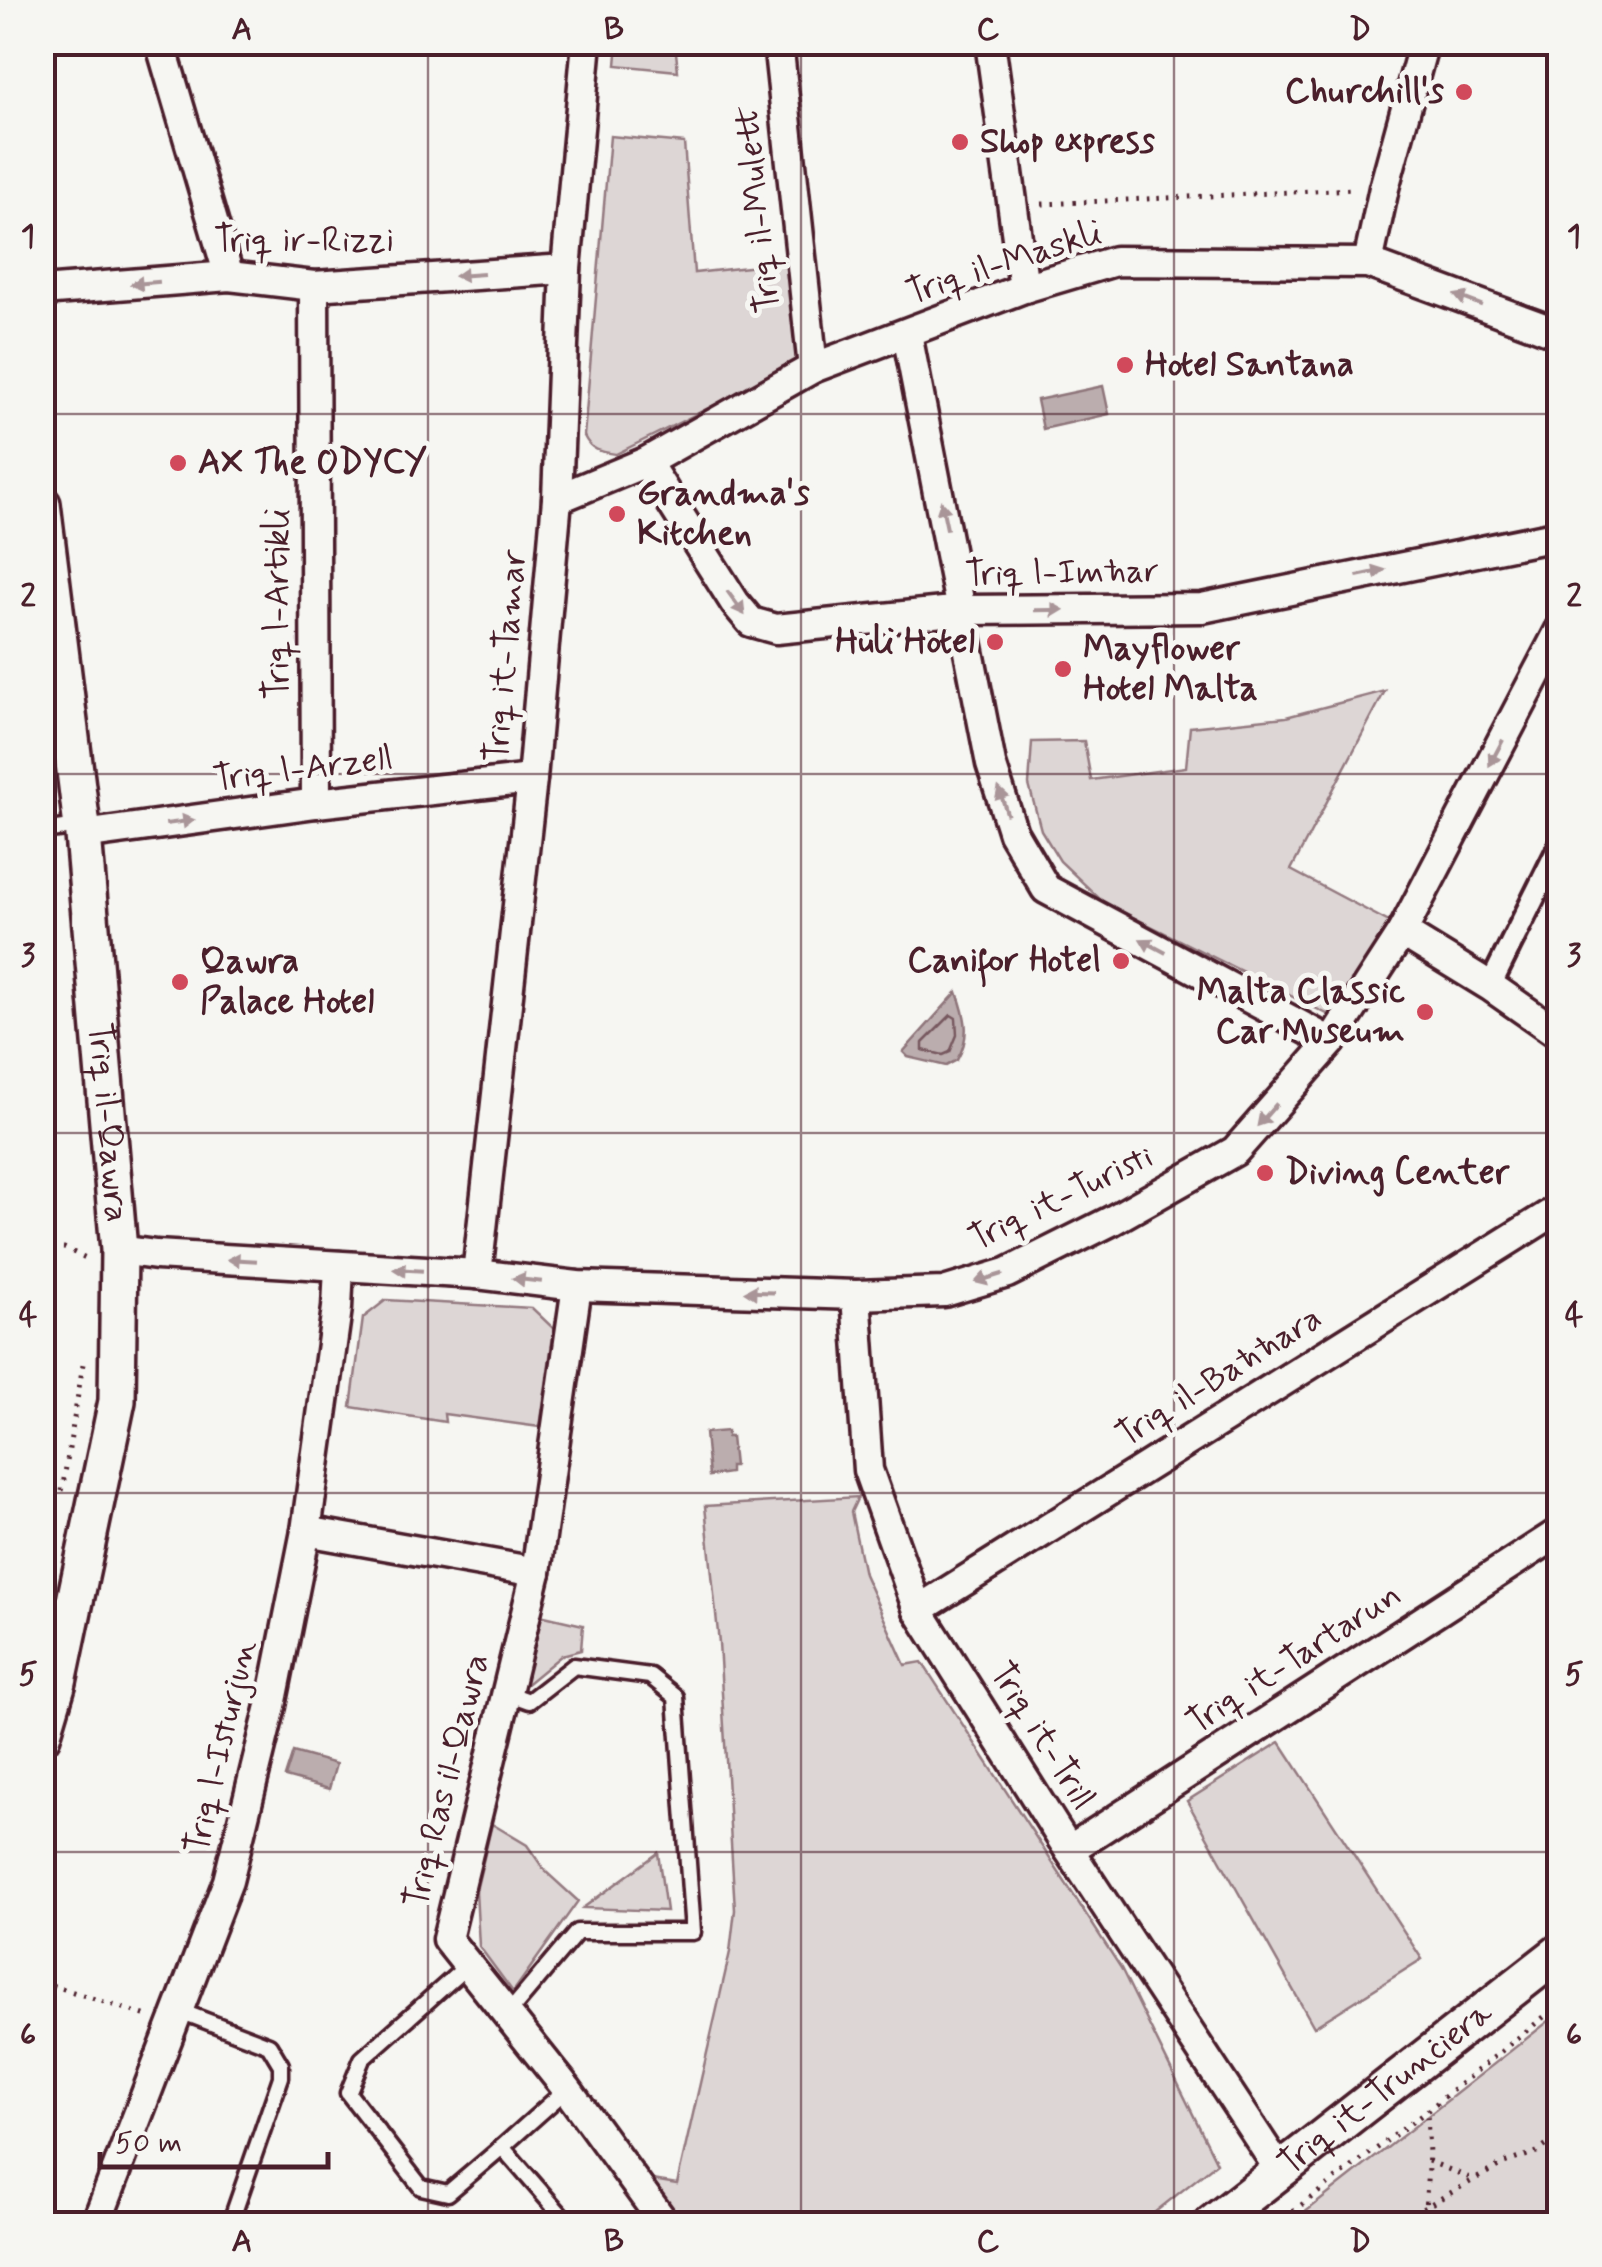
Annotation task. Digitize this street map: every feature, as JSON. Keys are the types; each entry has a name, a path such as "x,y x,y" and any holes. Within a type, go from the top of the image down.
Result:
{"street":[{"path":"160,42 230,276"},
{"name":"Triq it-Tamar","path":"477,1274 532,780 557,499 566,269 587,42"},
{"name":"Triq il-Mulett","path":"778,42 813,368"},
{"path":"990,42 1024,288"},
{"path":"1368,263 1424,42"},
{"name":"Triq il-Maskli","path":"557,499 646,462 813,368 1024,288 1115,262 1368,263 1560,334"},
{"name":"Triq ir-Rizzi","path":"42,291 230,276 314,286 566,269"},
{"name":"Triq l-Artikli","path":"314,286 316,803"},
{"path":"906,334 991,764 1014,833 1046,889 1331,1042"},
{"name":"Triq l-Imħar","path":"646,462 751,622 776,629 963,610 1202,608 1560,535"},
{"name":"Triq il-Qawra","path":"42,504 82,831 119,1262 116,1401 58,1682 42,1736"},
{"name":"Triq it-Turisti","path":"119,1262 339,1266 477,1274 578,1286 856,1296 944,1292 1007,1273 1111,1221 1235,1151 1331,1042 1402,932 1550,672 1560,630"},
{"name":"Triq l-Arzell","path":"82,831 532,780"},
{"path":"1490,986 1560,845"},
{"path":"1402,932 1560,1035"},
{"name":"Triq il-Baħħara","path":"918,1610 1560,1208"},
{"name":"Triq l-Isturjun","path":"96,2224 228,1882 271,1706 306,1531 337,1308 339,1266"},
{"name":"Triq Ras il-Qawra","path":"578,1286 536,1572 447,1939 567,2089 665,2224"},
{"name":"Triq it-Trill","path":"856,1296 868,1470 918,1610 1069,1850 1281,2172"},
{"path":"306,1531 536,1572"},
{"name":"Triq it-Tartarun","path":"1069,1850 1560,1532"},
{"name":"Triq it-Trunċiera","path":"1212,2224 1560,1952"}],"lane":[{"path":"42,831 82,831"},
{"path":"506,1693 528,1701 574,1666 650,1676 676,1697 692,1932 577,1932 507,2014"},
{"path":"468,1965 362,2059 348,2093 420,2187 448,2193 567,2089"},
{"path":"176,2018 269,2044 281,2065 281,2076 230,2224"},
{"path":"502,2147 569,2224"}],"path":[{"path":"1011,205 1384,188"},
{"path":"42,1248 64,1248 119,1262"},
{"path":"59,1508 84,1355"},
{"path":"42,1982 176,2018"},
{"path":"1276,2224 1560,2004"},
{"path":"1424,2224 1428,2110"},
{"path":"1395,2224 1504,2164 1537,2152 1560,2136"},
{"path":"1428,2161 1474,2180"}],"shaded area":[{"path":"618,43 675,43 678,71 616,65"},
{"path":"610,136 684,143 694,273 792,262 800,354 789,368 616,454 597,450 584,436"},
{"path":"1385,691 1291,870 1389,922 1345,1007 1327,1014 1103,902 1060,861 1041,830 1029,785 1032,742 1084,741 1091,780 1186,767 1190,727 1286,717"},
{"path":"386,1300 532,1308 554,1329 540,1427 444,1414 445,1422 351,1407 363,1318"},
{"path":"858,1497 851,1512 864,1574 905,1665 922,1662 1121,1968 1217,2163 1140,2224 673,2224 657,2208 653,2180 677,2184 730,1952 735,1910 719,1643 705,1506"},
{"path":"540,1615 583,1625 581,1650 562,1655 523,1687"},
{"path":"1280,1742 1422,1959 1314,2027 1187,1801"},
{"path":"492,1824 527,1845 545,1871 578,1901 513,1992 479,1946 476,1891"},
{"path":"658,1853 666,1911 583,1908"},
{"path":"1559,2013 1559,2224 1290,2224"}],"water":[{"path":"1103,386 1109,414 1043,429 1037,400"},
{"path":"957,992 966,1026 957,1060 946,1066 908,1057 903,1052"},
{"path":"727,1431 734,1466 730,1466 730,1473 709,1476 705,1433"},
{"path":"293,1752 336,1764 329,1789 285,1777"}],"place":[{"name":"Churchill's","path":"1464,92"},
{"name":"Shop express","path":"960,142"},
{"name":"Hotel Santana","path":"1125,365"},
{"name":"AX The ODYCY","path":"178,463"},
{"name":"Grandma's Kitchen","path":"617,514"},
{"name":"Huli Hotel","path":"995,642"},
{"name":"Mayflower Hotel Malta","path":"1063,669"},
{"name":"Canifor Hotel","path":"1121,961"},
{"name":"Qawra Palace Hotel","path":"180,982"},
{"name":"Malta Classic Car Museum","path":"1425,1012"},
{"name":"Diving Center","path":"1265,1173"}]}
